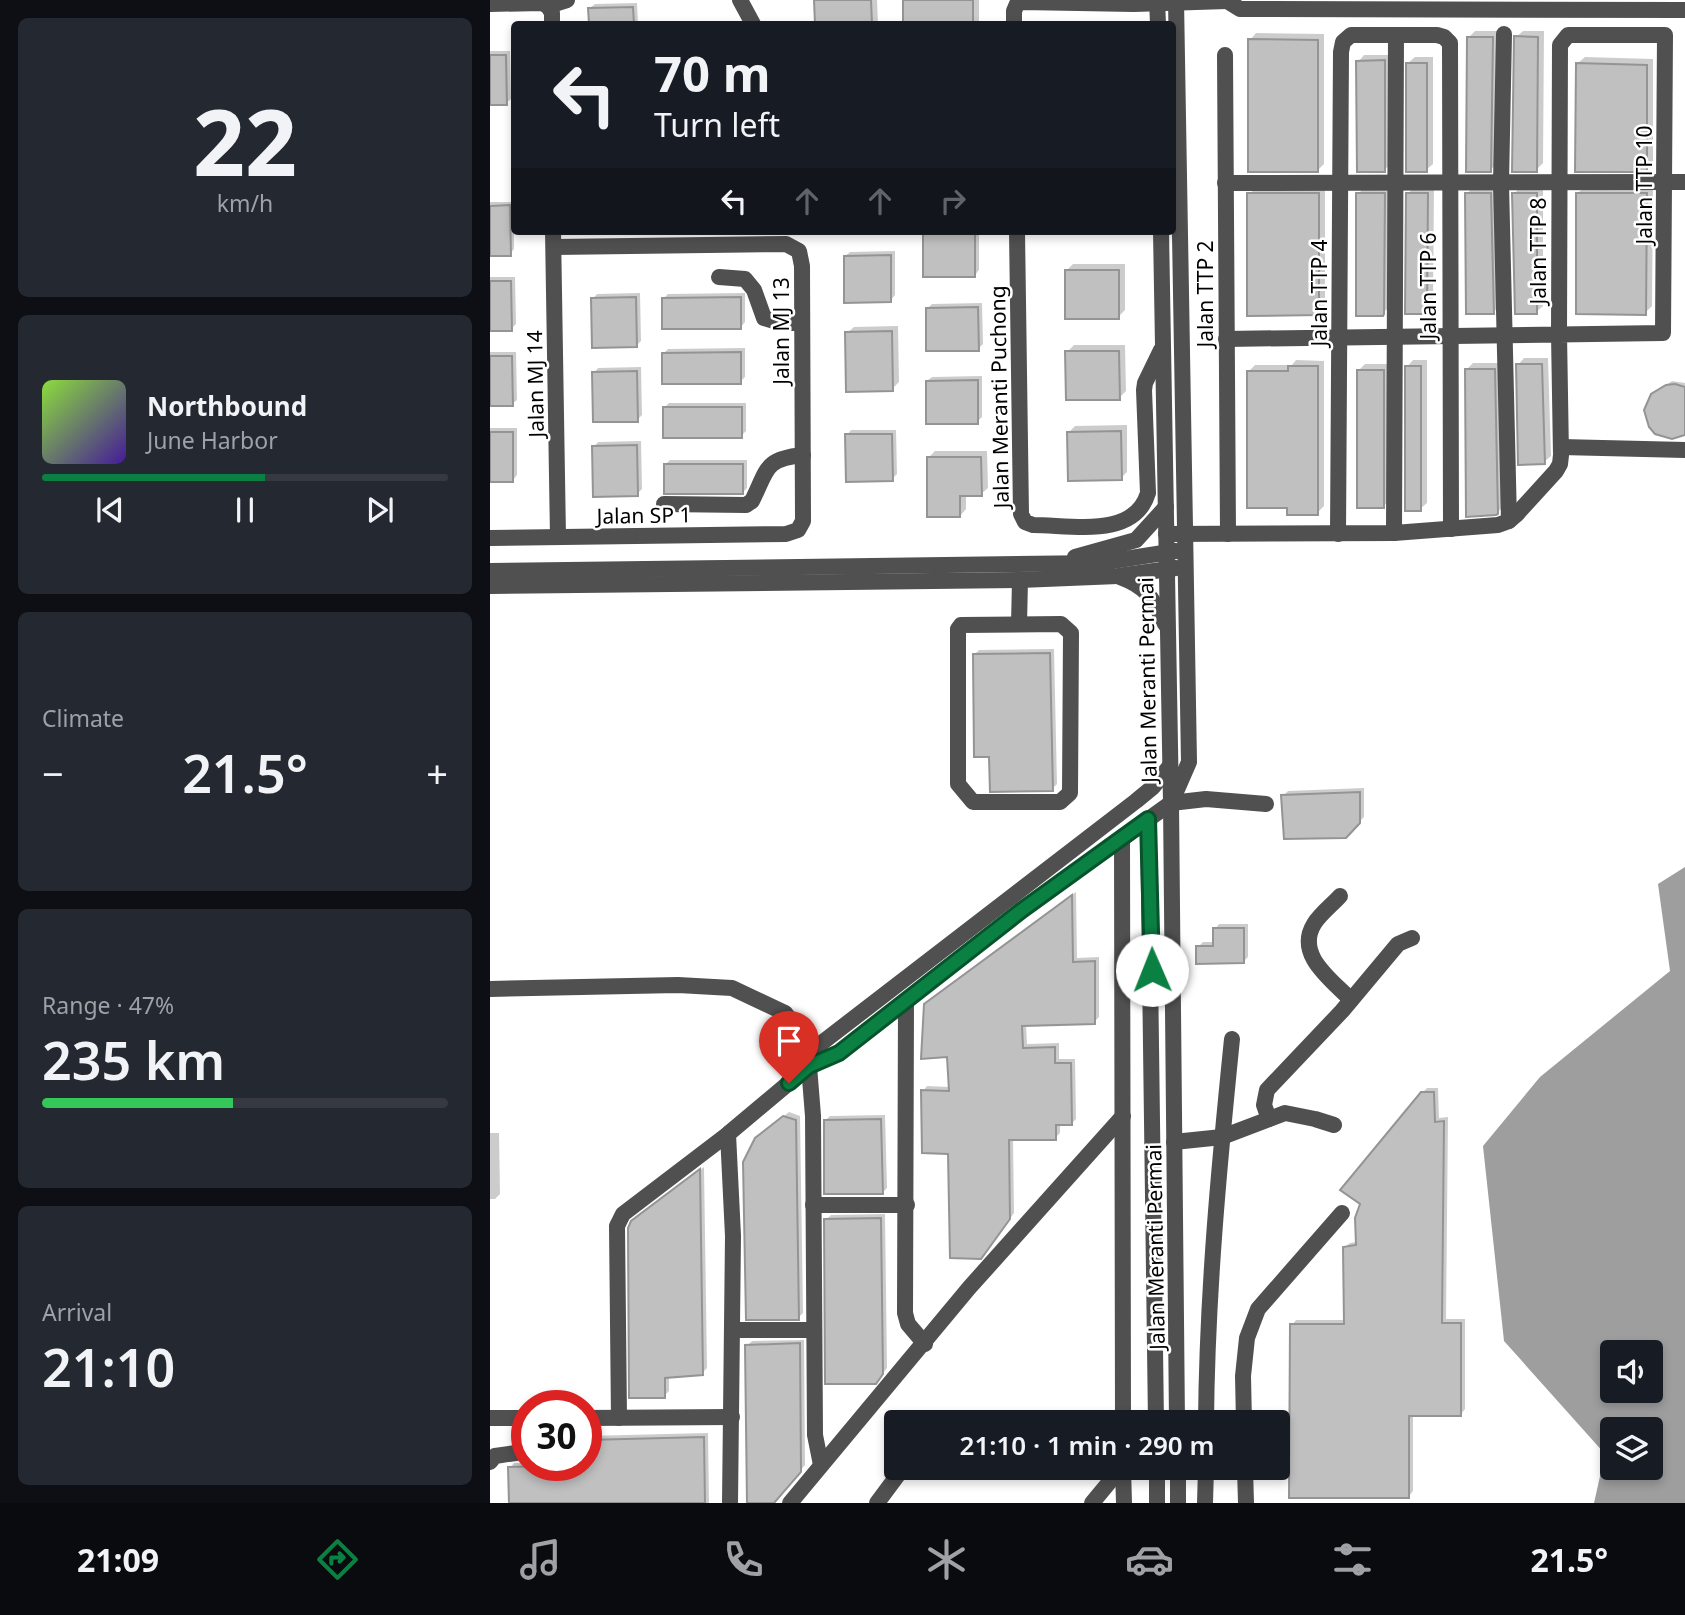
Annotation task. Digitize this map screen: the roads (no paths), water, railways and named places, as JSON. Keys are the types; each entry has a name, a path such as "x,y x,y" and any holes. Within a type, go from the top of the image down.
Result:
{"street":[{"path":"548,6 567,0"},
{"path":"740,0 750,21"},
{"path":"1014,21 1014,11 1017,4 1022,2 1225,0 1240,9 1359,5 1561,5 1685,10"},
{"path":"1157,1 1158,21"},
{"path":"1171,803 1189,762 1176,1"},
{"path":"490,4 541,3 548,6 552,21"},
{"path":"490,571 1099,562 1167,552 1185,541 1228,534 1394,533 1498,525 1509,521 1501,183 1504,34"},
{"name":"Jalan TTP 8","path":"1509,521 1560,464 1562,447 1559,334 1560,45 1567,35 1662,34 1666,37"},
{"name":"Jalan TTP 4","path":"1338,534 1341,52 1343,42 1351,35 1396,35"},
{"path":"1394,533 1396,35"},
{"name":"Jalan TTP 6","path":"1396,35 1437,35 1450,43 1451,529"},
{"name":"Jalan TTP 10","path":"1559,334 1664,333 1666,37"},
{"name":"Jalan TTP 2","path":"1225,55 1228,534"},
{"path":"1225,183 1685,182"},
{"name":"Jalan Meranti Puchong","path":"1017,235 1021,514 1025,523 1116,524 1135,515 1143,506 1147,493 1144,390 1163,345"},
{"name":"Jalan Meranti Permai","path":"1161,235 1168,767 1171,803 1177,1410"},
{"name":"Jalan MJ 13","path":"553,239 786,244 799,251 803,521 798,530"},
{"name":"Jalan MJ 14","path":"553,239 558,537"},
{"path":"719,277 745,279 754,290 764,318 781,323 802,323"},
{"path":"1226,338 1559,334"},
{"path":"1562,447 1685,450"},
{"path":"664,504 746,505 752,501 772,462 782,457 803,455"},
{"path":"1052,563 1130,542 1142,534 1166,507"},
{"name":"Jalan SP 1","path":"490,537 786,534 798,530"},
{"path":"1166,534 1185,541"},
{"path":"490,586 1020,580 1118,576 1185,567"},
{"path":"1118,576 1144,589 1154,600 1168,629"},
{"path":"1020,580 1020,624"},
{"path":"1020,624 1061,624 1071,633 1070,793 1060,802 973,802 958,784 958,629 961,625 1020,624"},
{"path":"809,1066 819,1045 1136,801 1153,787 1168,767"},
{"path":"619,1418 619,1219 809,1066 839,1053 1022,910 1171,803 1206,799 1266,804"},
{"name":"Jalan Meranti Permai","path":"1148,819 1153,1019 1156,1410"},
{"path":"1122,836 1123,1410"},
{"path":"1340,896 1314,923 1309,947 1316,964 1351,1000"},
{"path":"1269,1119 1264,1105 1267,1090 1351,1000 1398,944 1412,938"},
{"path":"490,989 678,985 732,988 785,1013 802,1035 809,1066 813,1116 815,1435 821,1465"},
{"path":"906,1002 905,1313 908,1324 925,1344"},
{"path":"1206,1410 1207,1344 1232,1039"},
{"path":"1174,1142 1222,1137 1285,1113 1334,1125"},
{"path":"790,1503 969,1288 1123,1116"},
{"path":"728,1133 734,1330 730,1503"},
{"path":"813,1205 907,1205"},
{"path":"1244,1410 1243,1376 1247,1338 1258,1309 1342,1213"},
{"path":"734,1330 813,1330"},
{"path":"602,1418 732,1417"},
{"path":"490,1418 511,1418"},
{"path":"490,1462 495,1457 511,1454"},
{"path":"877,1503 895,1480"},
{"path":"1092,1503 1112,1480"},
{"path":"1123,1480 1124,1503"},
{"path":"1157,1480 1157,1503"},
{"path":"1178,1480 1178,1503"},
{"path":"1206,1480 1206,1503"},
{"path":"1245,1480 1246,1503"}]}
